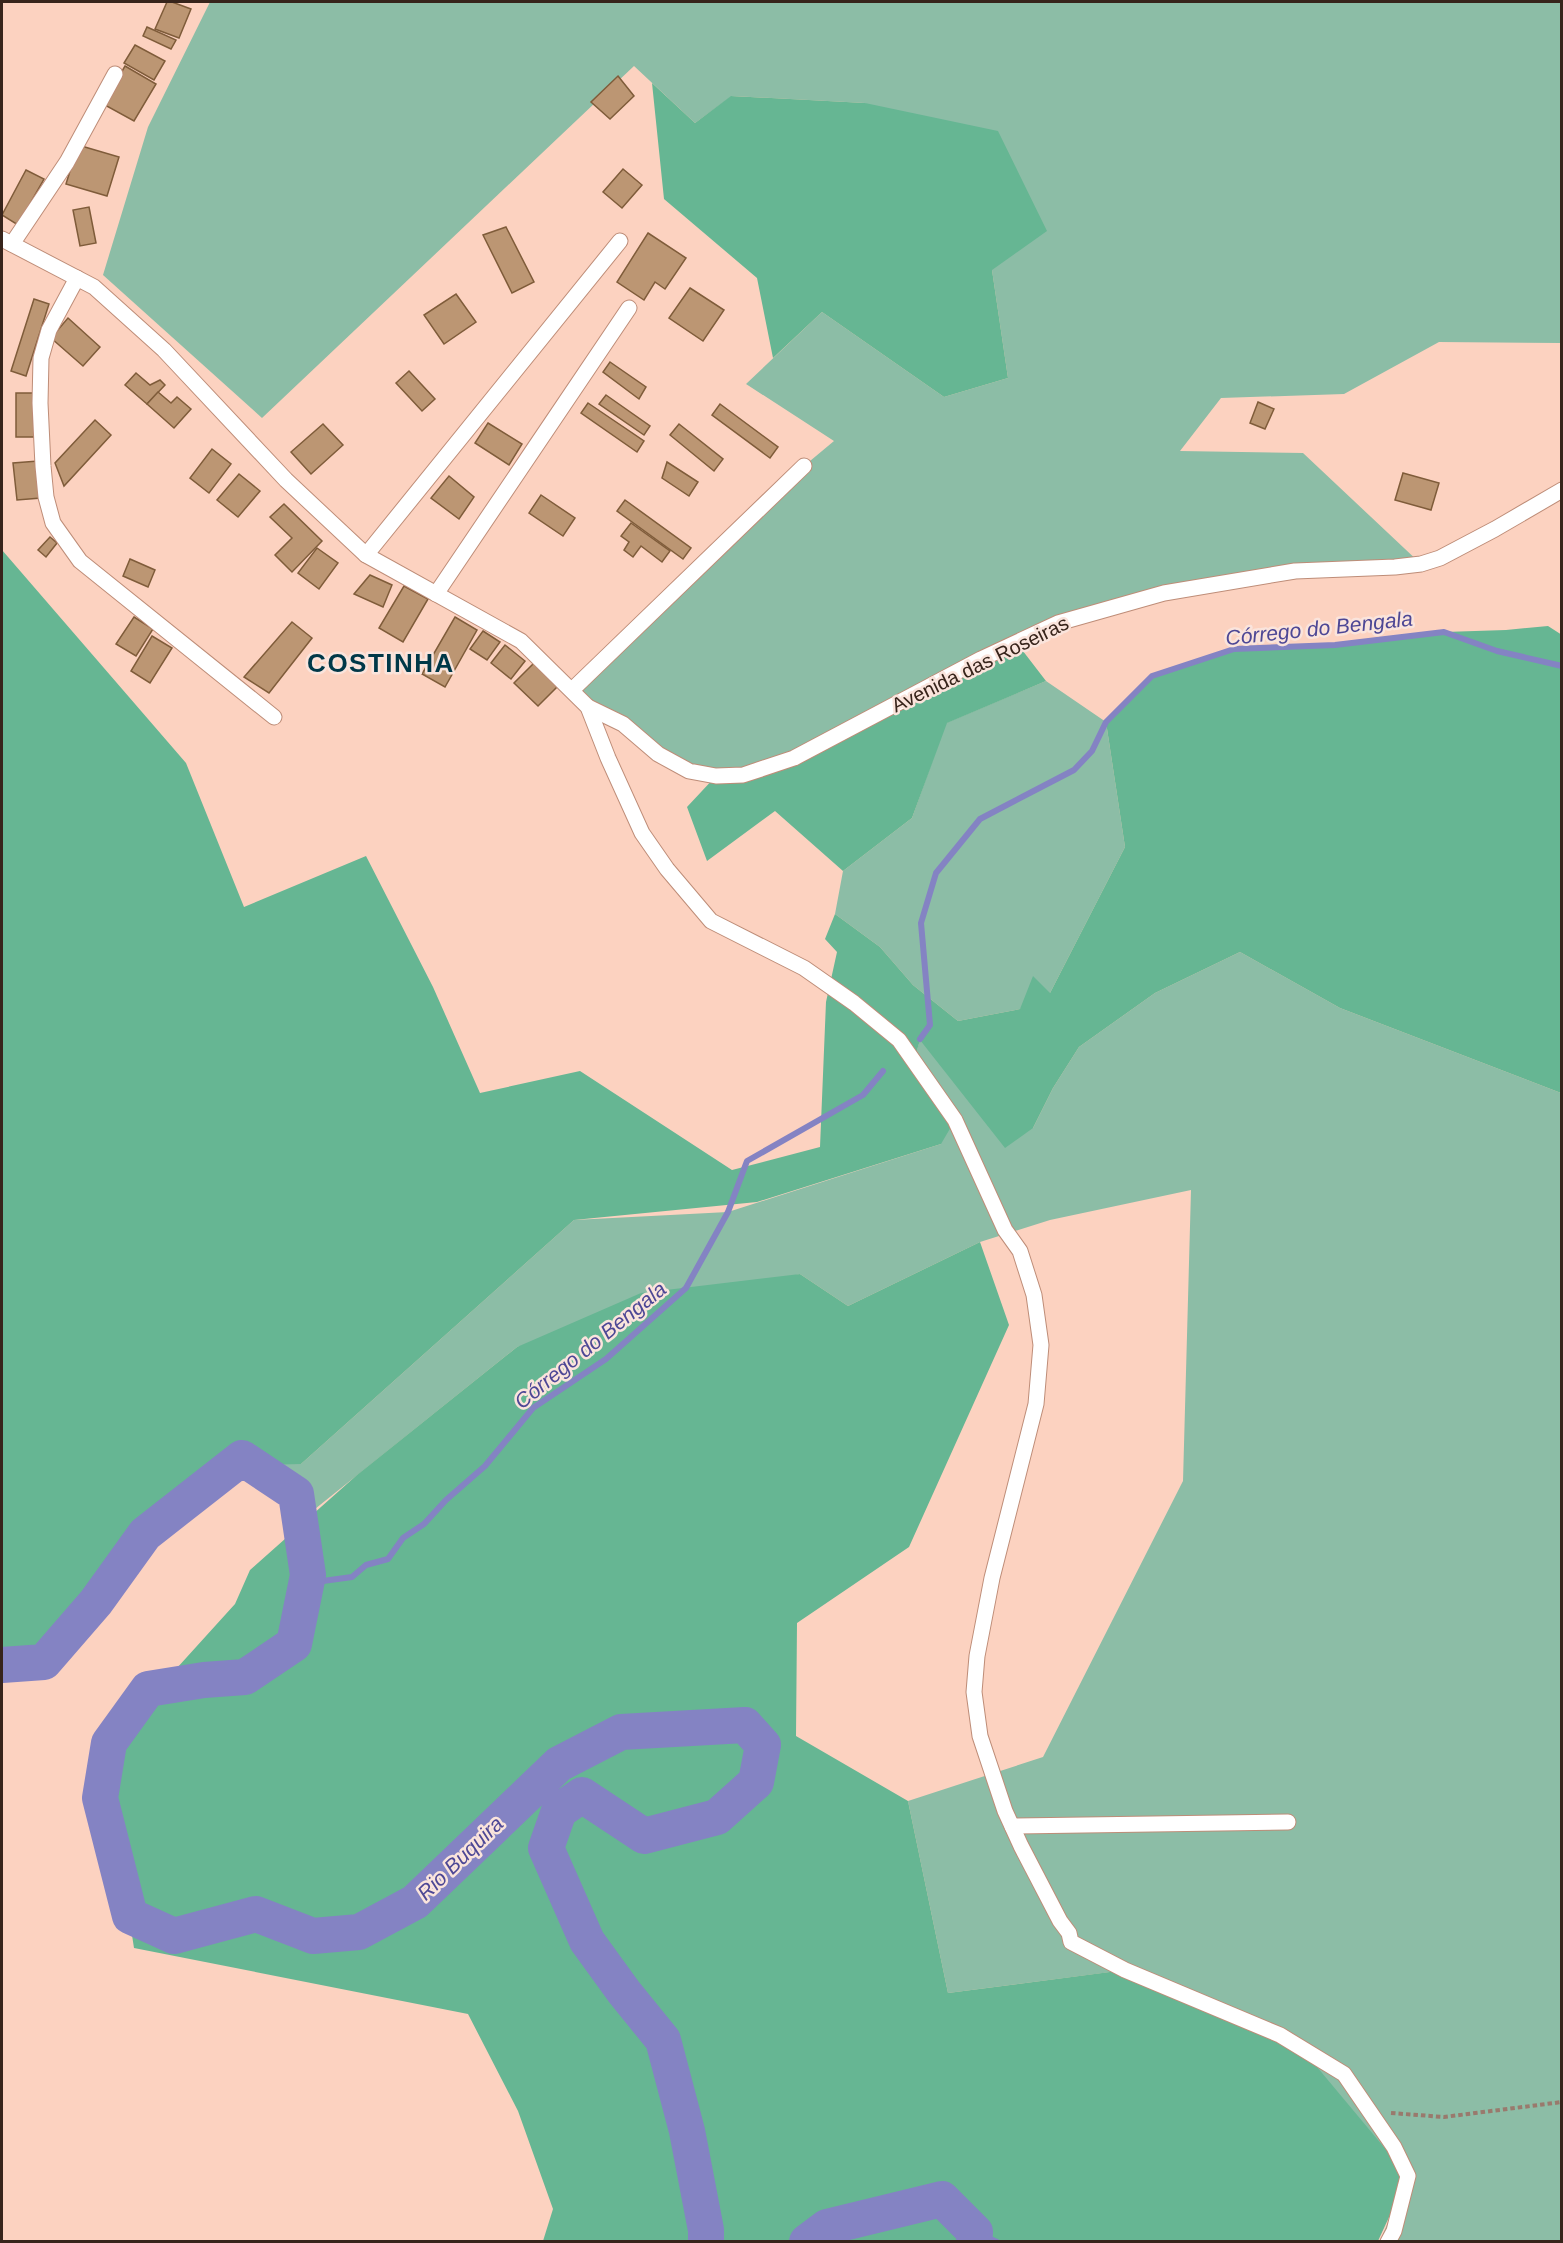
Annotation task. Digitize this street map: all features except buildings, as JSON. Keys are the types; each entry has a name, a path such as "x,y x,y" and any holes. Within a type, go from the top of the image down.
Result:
{"street":[{"path":"115,74 67,162 7,241 94,287 164,350 286,480 366,555 521,641 588,707 642,833 667,869 711,921 804,968 854,1003 899,1040 955,1120 1005,1230 1020,1251 1034,1295 1041,1344 1036,1404 992,1578 977,1656 974,1692 980,1736 1012,1826 1060,1922 1069,1933 1071,1942 1125,1970 1280,2035 1344,2074 1394,2147 1408,2176 1394,2231 1388,2241"},
{"path":"366,555 620,241"},
{"path":"77,278 50,330 41,358 40,403 43,466 46,498 53,523 80,561 274,717"},
{"path":"436,594 629,308"},
{"path":"572,690 804,466"},
{"name":"Avenida das Roseiras","path":"588,707 623,724 658,754 689,771 716,776 742,775 794,758 981,659 1058,622 1164,593 1271,575 1421,564 1440,558 1495,530 1562,490"},
{"path":"1012,1826 1288,1822"}],"path":[{"path":"1369,2112 1444,2117 1562,2102"}],"green space":[{"path":"210,2 1561,2 1561,343 1439,342 1344,394 1221,398 1180,451 1303,453 1421,564 1164,593 1058,622 743,775 689,771 572,690 804,466 834,441 746,384 822,312 944,397 1008,378 992,270 865,103 732,96 695,123 634,66 262,418 103,275 148,127"},
{"path":"652,83 695,123 731,96 865,103 998,131 1047,231 992,270 1008,378 944,397 822,312 773,358 757,278 664,199"},
{"path":"2,550 186,763 244,907 366,856 433,987 480,1093 580,1071 732,1170 820,1147 826,1002 837,952 825,939 835,914 880,947 913,985 958,1021 1020,1009 1033,976 1050,993 1125,847 1106,722 1152,676 1234,649 1335,645 1444,632 1548,626 1562,635 1561,1093 1340,1008 1240,952 1155,993 1079,1047 1053,1088 1033,1128 1005,1148 920,1040 914,1061 955,1120 941,1144 757,1202 574,1220 301,1464 232,1466 146,1534 96,1602 44,1662 2,1664"},
{"path":"1016,642 1046,681 947,723 912,818 843,871 775,811 707,861 687,807 716,776 743,775"},
{"path":"1046,681 1106,722 1125,847 1050,993 1020,1009 958,1021 913,985 880,947 835,914 843,871 912,818 946,723"},
{"path":"1240,952 1340,1008 1561,1093 1561,2241 1380,2241 1408,2176 1126,1970 948,1993 908,1801 1043,1757 1183,1481 1191,1190 1050,1220 980,1242 848,1306 800,1274 517,1347 300,1521 296,1494 242,1458 301,1464 574,1220 728,1212 941,1144 914,1061 920,1039 945,1069 1033,1128 1053,1088 1079,1047 1155,993"},
{"path":"980,1242 1009,1325 909,1547 797,1623 796,1736 908,1801 948,1993 1125,1970 1302,2049 1408,2176 1378,2241 543,2241 553,2209 518,2111 468,2014 134,1948 127,1903 100,1798 109,1743 235,1604 250,1570 357,1475 517,1347 641,1293 800,1274 848,1306"}],"waterway":[{"name":"Córrego do Bengala","path":"920,1039 930,1025 921,923 936,873 980,819 1074,770 1092,751 1106,722 1152,676 1234,649 1335,645 1444,632 1497,651 1562,666"},
{"name":"Córrego do Bengala","path":"308,1575 323,1581 352,1577 366,1565 388,1559 403,1538 424,1524 446,1500 485,1466 533,1408 606,1359 686,1288 728,1212 747,1161 863,1095 883,1071"},
{"name":"Rio Buquira","path":"2,1665 44,1662 96,1602 145,1534 242,1458 296,1494 308,1575 294,1644 245,1677 204,1680 148,1689 109,1743 100,1798 130,1916 174,1936 256,1914 313,1936 359,1932 415,1902 559,1764 621,1732 745,1725 763,1745 756,1782 717,1817 644,1836 582,1795 559,1811 546,1848 587,1941 663,2040 687,2131 706,2230 706,2242"},
{"name":"Rio Buquira","path":"807,2242 827,2227 942,2199 975,2232 974,2242"},
{"path":"975,2232 997,2242"}],"district":[{"name":"COSTINHA","path":"381,663"}]}
